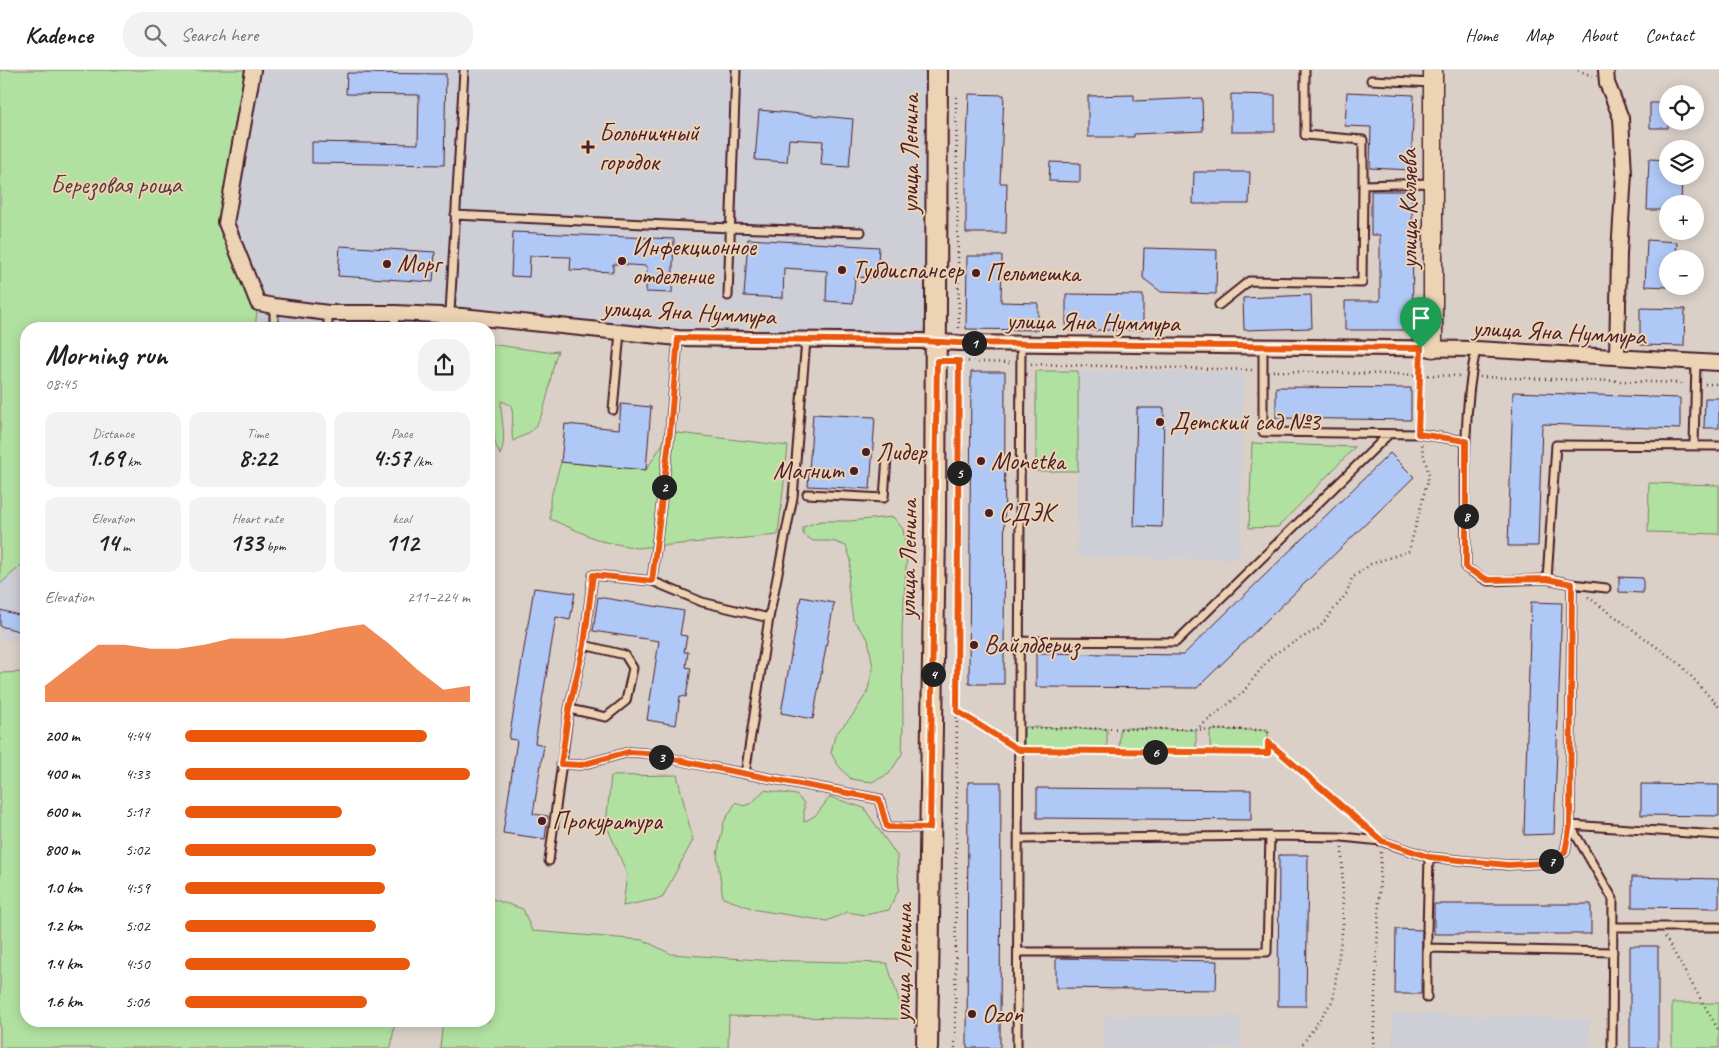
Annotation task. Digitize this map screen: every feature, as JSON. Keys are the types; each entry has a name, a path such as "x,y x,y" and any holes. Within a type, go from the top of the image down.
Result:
{"main road":[{"name":"улица Ленина","path":"927,1048 937,351 936,70"}],"street":[{"name":"улица Яна Нуммура","path":"254,70 226,224 258,302 328,313 395,313 450,322"},
{"path":"1606,70 1607,82 1622,118 1624,174 1618,252 1616,357"},
{"name":"улица Каляева","path":"1427,348 1434,183 1434,77"},
{"name":"улица Яна Нуммура","path":"495,325 620,332 678,338 806,340 937,351 959,343 1427,348 1476,349 1719,363"}],"lane":[{"path":"450,322 464,70"},
{"path":"728,296 736,70"},
{"path":"1219,305 1249,281 1362,283 1363,140 1305,135 1305,70"},
{"path":"1371,80 1434,77"},
{"path":"1363,184 1434,183"},
{"path":"455,215 861,232"},
{"path":"274,306 274,322"},
{"path":"328,313 328,322"},
{"path":"394,322 395,313"},
{"path":"613,410 620,332"},
{"path":"652,581 670,432 678,338"},
{"path":"745,774 769,618 793,497 806,340"},
{"path":"1017,1048 1021,343"},
{"path":"1262,346 1262,432 1418,434 1466,441"},
{"path":"1476,349 1470,377 1466,441 1466,568 1488,580 1547,579 1606,588"},
{"path":"1694,445 1696,362"},
{"path":"1019,641 1176,642 1390,434"},
{"path":"1547,579 1556,445 1719,446"},
{"path":"807,494 884,498 886,457"},
{"path":"549,860 569,709 584,645 593,575 652,581 702,602 769,618"},
{"path":"1019,839 1342,837 1382,841 1429,857 1508,865 1547,863 1565,852 1570,825 1572,584"},
{"path":"569,709 606,717 626,701 633,668 625,655 584,645"},
{"path":"561,764 581,765 629,752 646,753 879,799 887,827 930,828"},
{"path":"1570,825 1719,835"},
{"path":"1570,825 1613,899 1612,1048"},
{"path":"1018,952 1267,952 1270,836"},
{"path":"1427,998 1429,857"},
{"path":"1613,927 1719,927"},
{"path":"1427,948 1613,952"}],"path":[{"path":"955,1048 959,361 956,90"},
{"path":"1196,730 1243,692 1272,655 1319,628 1347,592 1352,578 1371,564 1409,551 1429,475 1418,434 1420,375 1427,348"},
{"path":"937,351 959,361 1719,384"},
{"path":"1580,585 1589,599 1680,664 1719,708"},
{"path":"957,711 1019,750 1268,753 1268,730 1019,727"},
{"path":"1268,742 1382,841 1373,1048"},
{"path":"1300,1048 1333,1000 1343,925 1342,837"},
{"path":"1659,927 1719,1031"}],"shaded area":[{"name":"Больничный городок","path":"253,70 937,70 937,342 678,338 462,317 461,322 256,322 258,302 226,223"},
{"name":"Детский сад №3","path":"1078,371 1243,372 1240,559 1077,557"},
{"path":"20,566 20,644 0,638 0,584"},
{"path":"1393,1013 1590,1019 1589,1048 1392,1048"},
{"path":"1104,1016 1241,1016 1241,1048 1104,1048"}],"green space":[{"name":"Березовая роща","path":"0,70 253,70 226,223 258,303 256,322 20,322 20,566 0,584"},
{"path":"495,345 547,352 558,351 545,405 537,424 530,432 513,441 511,405 501,401 504,435 500,455 495,443"},
{"path":"1036,371 1078,371 1078,471 1036,471"},
{"path":"670,432 788,446 778,535 637,548 601,541 550,519 550,500 561,462 646,470"},
{"path":"1252,443 1355,447 1278,527 1249,528"},
{"path":"1649,483 1719,485 1719,534 1648,532"},
{"path":"893,517 903,529 907,553 902,629 902,754 889,774 872,782 851,779 837,764 831,753 835,735 852,716 867,693 873,668 868,639 853,620 848,586 851,560 846,546 832,541 813,541 803,534 803,527 821,521 849,521"},
{"path":"20,672 20,1027 394,1027 391,1048 0,1048 0,673"},
{"path":"1024,727 1107,729 1107,751 1024,750"},
{"path":"1120,728 1196,730 1196,753 1119,751"},
{"path":"1210,730 1268,730 1268,753 1210,753"},
{"path":"677,775 693,840 662,898 623,906 627,874 606,824 611,776"},
{"path":"764,790 796,795 804,803 804,822 816,815 830,797 864,808 897,856 899,889 889,910 865,915 847,912 827,921 757,910 723,898 717,855 724,822 736,802 743,806 752,803"},
{"path":"495,900 523,909 532,931 643,940 671,954 760,960 887,963 905,1019 729,1016 728,1048 440,1048 442,1027 495,1027"},
{"path":"1672,1003 1719,1003 1719,1048 1672,1048"}],"building":[{"path":"347,73 446,74 444,165 312,163 312,142 418,144 419,95 346,94"},
{"path":"1347,92 1414,95 1411,170 1370,168 1371,127 1345,126"},
{"path":"969,94 1004,95 1000,183 1007,183 1006,233 966,233"},
{"path":"1231,94 1275,95 1275,132 1231,132"},
{"path":"1134,95 1134,101 1202,98 1203,131 1134,134 1134,137 1088,137 1088,96"},
{"path":"1650,103 1659,103 1659,128 1650,128"},
{"path":"759,110 853,119 849,167 821,165 823,141 789,139 787,162 755,160"},
{"path":"1649,159 1659,160 1659,185 1682,185 1681,195 1659,195 1659,210 1647,210"},
{"path":"1050,162 1080,163 1080,182 1049,181"},
{"path":"1194,172 1250,172 1249,204 1193,204"},
{"path":"1371,191 1412,191 1413,330 1345,330 1345,301 1380,301 1380,235 1371,235"},
{"name":"Инфекционное отделение","path":"513,232 674,239 672,293 646,292 647,266 613,264 613,272 570,270 571,257 530,256 529,277 511,276"},
{"name":"Тубдиспансер","path":"748,239 879,247 877,278 855,277 853,303 826,301 827,271 784,268 783,298 744,296"},
{"path":"1647,240 1677,242 1677,250 1659,250 1659,287 1645,286"},
{"name":"Морг","path":"340,246 435,252 433,282 338,276"},
{"path":"1144,248 1217,250 1216,294 1161,292 1143,278"},
{"path":"967,256 1002,256 1001,302 1038,303 1038,330 966,329"},
{"path":"1066,294 1143,295 1143,330 1066,330"},
{"path":"1311,295 1312,328 1244,330 1243,298"},
{"path":"1640,308 1685,309 1684,346 1640,345"},
{"path":"971,372 1005,372 1004,684 969,684"},
{"path":"1276,387 1411,388 1411,420 1276,418"},
{"path":"1513,392 1680,398 1680,429 1542,424 1538,546 1508,546"},
{"path":"1705,398 1719,398 1719,428 1704,428"},
{"path":"621,404 651,407 646,470 561,462 565,424 619,429"},
{"path":"1137,408 1164,408 1162,527 1134,526"},
{"path":"813,414 875,417 870,489 808,486"},
{"path":"1390,453 1414,477 1197,688 1036,687 1036,653 1183,655"},
{"path":"1619,577 1643,578 1643,593 1619,592"},
{"path":"534,588 575,593 570,620 556,617 535,743 544,745 533,814 548,816 545,839 503,833 517,740 509,739"},
{"path":"598,597 684,611 680,635 687,636 684,652 688,652 686,667 691,668 686,697 680,696 676,725 647,720 659,641 593,631"},
{"path":"801,597 834,603 813,719 781,713"},
{"path":"1531,602 1562,603 1554,834 1524,835"},
{"path":"0,610 20,615 20,631 0,626"},
{"path":"968,782 1001,782 1000,1048 967,1048"},
{"path":"1641,784 1719,785 1719,816 1641,815"},
{"path":"1037,788 1251,790 1251,820 1037,818"},
{"path":"1279,855 1308,855 1306,1006 1278,1006"},
{"path":"1632,877 1719,879 1719,908 1632,907"},
{"path":"1434,904 1591,904 1591,934 1434,934"},
{"path":"1396,929 1422,930 1421,994 1395,994"},
{"path":"1630,946 1658,946 1658,1048 1630,1048"},
{"path":"1056,958 1217,961 1216,990 1056,988"}],"place":[{"name":"Больничный городок","path":"588,147"},
{"name":"Инфекционное отделение","path":"622,261"},
{"name":"Морг","path":"387,264"},
{"name":"Тубдиспансер","path":"842,270"},
{"name":"Пельмешка","path":"976,273"},
{"name":"Детский сад №3","path":"1160,422"},
{"name":"Лидер","path":"866,452"},
{"name":"Monetka","path":"981,461"},
{"name":"Магнит","path":"854,471"},
{"name":"СДЭК","path":"989,513"},
{"name":"Вайлдбериз","path":"974,645"},
{"name":"Прокуратура","path":"542,821"},
{"name":"Ozon","path":"972,1014"}],"route":[{"path":"678,338 1421,348 1418,434 1466,441 1466,568 1488,580 1547,579 1572,584 1570,825 1565,852 1547,863 1508,865 1429,857 1382,841 1268,742 1268,753 1019,750 957,711 959,361 937,361 930,828 887,827 879,799 646,753 629,752 581,765 561,764 569,709 584,645 593,575 652,581 670,432 678,338"}]}
